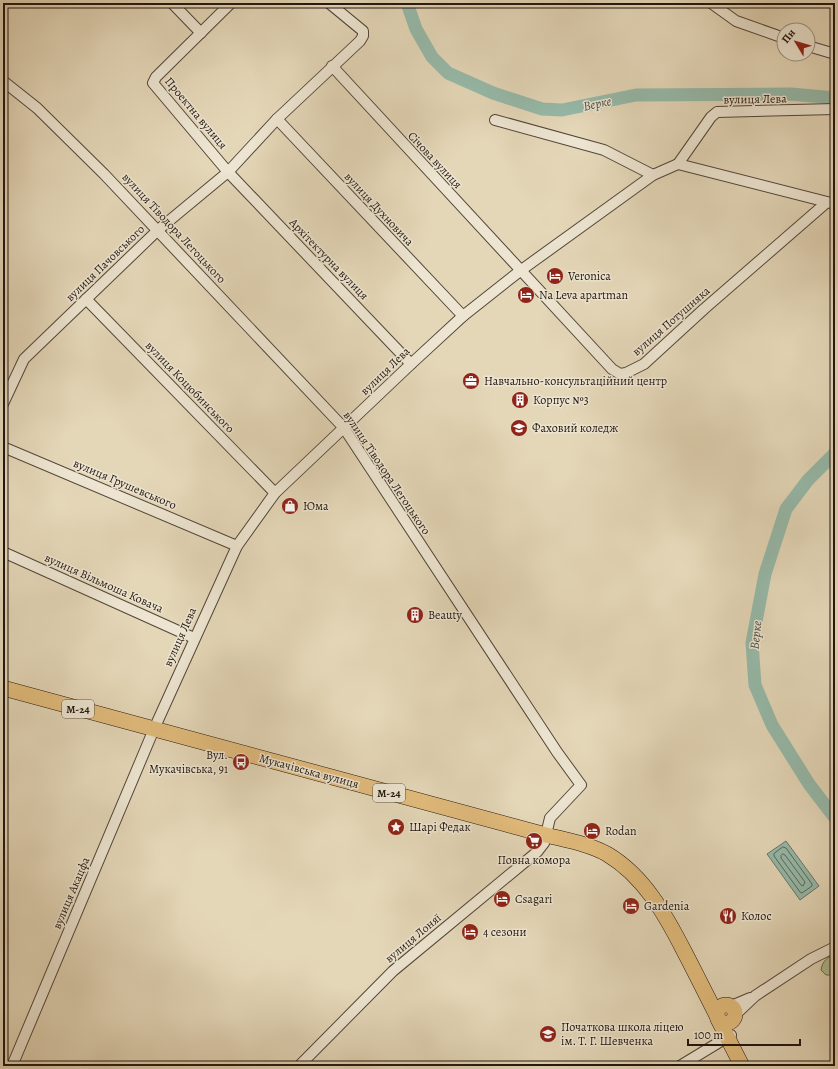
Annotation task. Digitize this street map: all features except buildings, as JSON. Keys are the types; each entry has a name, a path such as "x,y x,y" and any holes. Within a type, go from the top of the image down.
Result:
{"highway":[{"name":"Мукачівська вулиця","path":"3,688 591,847 606,854 633,874 660,907 708,996 728,1022"},
{"path":"728,1022 742,1066"}],"street":[{"path":"172,3 201,33"},
{"name":"Проектна вулиця","path":"228,172 153,82 156,77 231,3"},
{"name":"вулиця Пачовського","path":"3,404 24,360 158,230 228,172 277,119 360,41 363,36 363,31 329,3"},
{"path":"711,3 736,21 776,35"},
{"path":"816,48 835,54"},
{"name":"Січова вулиця","path":"332,66 520,270"},
{"name":"вулиця Тіводора Легоцького","path":"3,81 37,108 104,174 344,428 557,752 581,785 550,818 546,835"},
{"name":"вулиця Лева","path":"154,729 236,546 275,493 410,364 463,316 520,270 653,175 678,164 711,118 717,112 835,109"},
{"name":"вулиця Духновича","path":"277,119 463,316"},
{"path":"495,120 604,150 653,175"},
{"path":"678,164 831,203"},
{"name":"Архітектурна вулиця","path":"228,172 410,364"},
{"name":"вулиця Потушняка","path":"520,270 612,369 620,374 626,373 644,364 704,309 831,203"},
{"name":"вулиця Коцюбинського","path":"86,300 275,493"},
{"name":"вулиця Грушевського","path":"3,447 236,546"},
{"name":"вулиця Вільмоша Ковача","path":"3,552 194,638"},
{"name":"вулиця Акацфа","path":"12,1066 154,729"},
{"name":"вулиця Лоняї","path":"299,1066 392,971 537,852 544,843 546,835"},
{"path":"680,1066 755,996 811,959 835,947"}],"shaded area":[{"path":"835,954 835,975 826,975 821,970 822,965 827,958"}],"water":[{"path":"786,841 819,886 800,900 767,854"}],"waterway":[{"name":"Верке","path":"407,3 416,29 432,57 448,73 493,93 542,109 562,110 636,95 791,94 835,98"},
{"name":"Верке","path":"835,453 808,480 786,509 765,574 752,643 755,685 772,725 809,784 835,818"}],"place":[{"name":"Veronica","path":"555,276"},
{"name":"Na Leva apartman","path":"526,295"},
{"name":"Навчально-консультаційний центр","path":"471,381"},
{"name":"Корпус №3","path":"520,400"},
{"name":"Фаховий коледж","path":"519,428"},
{"name":"Юма","path":"290,506"},
{"name":"Beauty","path":"415,615"},
{"name":"Вул. Мукачівська, 91","path":"241,762"},
{"name":"Шарі Федак","path":"396,827"},
{"name":"Rodan","path":"592,831"},
{"name":"Повна комора","path":"534,841"},
{"name":"Csagari","path":"502,899"},
{"name":"Gardenia","path":"631,906"},
{"name":"Колос","path":"728,916"},
{"name":"4 сезони","path":"470,932"},
{"name":"Початкова школа ліцею ім. Т. Г. Шевченка","path":"548,1034"}]}
